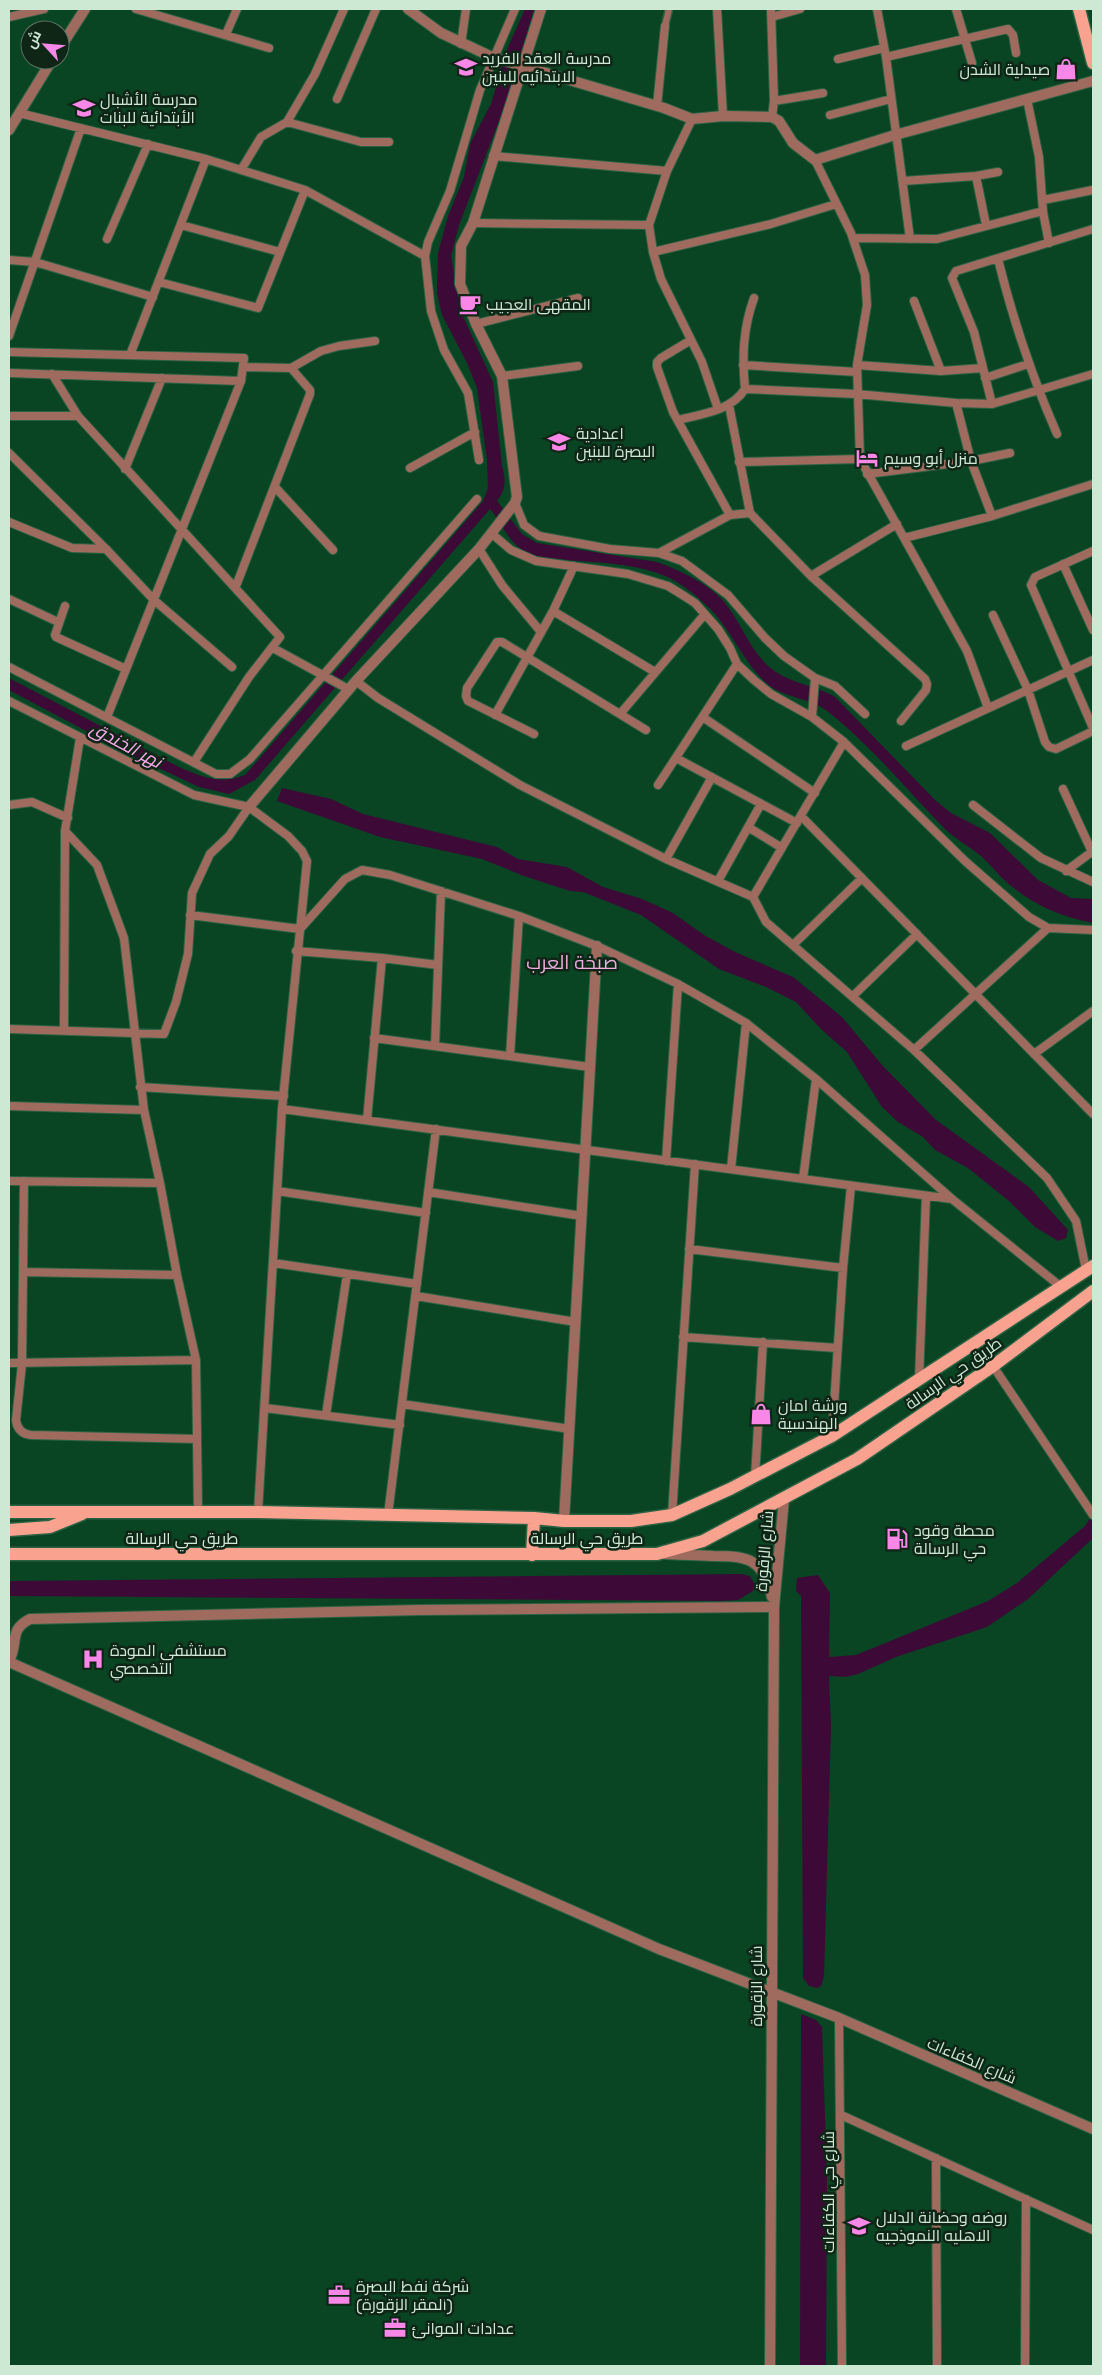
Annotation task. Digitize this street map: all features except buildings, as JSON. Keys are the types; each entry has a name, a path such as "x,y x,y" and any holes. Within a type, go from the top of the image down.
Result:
{"main road":[{"path":"1079,9 1093,62"},
{"name":"طريق حي الرسالة","path":"9,1512 198,1511 534,1518 564,1521 631,1521 672,1515 755,1478 832,1436 1091,1266"},
{"name":"طريق حي الرسالة","path":"9,1554 657,1554 703,1541 857,1459 993,1366 1092,1291"},
{"path":"9,1505 33,1512"},
{"path":"9,1530 50,1527 84,1513"},
{"path":"532,1554 534,1518"}],"street":[{"path":"9,17 44,9"},
{"path":"70,32 84,9"},
{"path":"136,9 269,48"},
{"path":"226,34 237,9"},
{"path":"241,170 261,137 287,122 315,74 344,9"},
{"path":"337,99 376,9"},
{"path":"408,9 461,44 494,58 522,68 657,106 692,119 723,116 772,117 779,121 793,143 815,160 854,238 865,276 867,305 857,368 856,394 860,459 967,651 988,708"},
{"path":"461,44 466,9"},
{"path":"479,460 468,393 444,350 431,311 425,256 428,242 450,191 480,90 515,9"},
{"path":"9,1029 164,1034 176,1002 188,954 192,893 210,854 229,836 249,807 346,688 356,680 479,549 517,497 502,376 476,324 460,284 461,246 473,223 541,9"},
{"path":"657,106 664,26 669,9"},
{"path":"717,9 723,116"},
{"path":"772,117 774,101 771,13 800,9"},
{"path":"877,9 886,57 910,239"},
{"path":"956,9 972,62"},
{"path":"886,57 1008,29 1013,34 1016,53"},
{"path":"838,59 884,48"},
{"path":"9,130 46,70"},
{"path":"815,160 895,135 1093,81"},
{"path":"774,101 823,93"},
{"path":"830,115 891,99"},
{"path":"1027,99 1039,157 1043,200 1042,211 1049,243"},
{"path":"19,113 206,158 305,190 425,256"},
{"path":"692,119 668,171 649,225 653,252 661,279 702,362 718,409"},
{"path":"287,122 361,142 389,142"},
{"path":"9,336 81,128"},
{"path":"107,239 148,144"},
{"path":"493,156 668,171"},
{"path":"130,355 206,158"},
{"path":"903,181 976,176 998,172"},
{"path":"976,176 986,225"},
{"path":"159,282 258,308 305,190"},
{"path":"1043,200 1093,190"},
{"path":"653,252 771,224 836,204"},
{"path":"854,238 937,239 1042,211"},
{"path":"473,223 649,225"},
{"path":"181,225 280,252"},
{"path":"992,404 974,332 952,278 956,272 1093,229"},
{"path":"998,259 1011,310 1028,364 1057,434"},
{"path":"9,260 34,262 153,297"},
{"path":"476,324 578,298"},
{"path":"678,420 729,405 739,398 745,389 743,365 745,322 754,298"},
{"path":"914,301 941,371"},
{"path":"691,340 657,362 656,367 678,420 730,515"},
{"path":"243,367 290,368 321,351 339,346 375,341"},
{"path":"9,352 244,358 241,381 107,717"},
{"path":"985,378 1028,364"},
{"path":"743,365 941,371 983,368"},
{"path":"502,376 578,366"},
{"path":"236,586 310,394 310,390 290,368"},
{"path":"9,373 241,381"},
{"path":"52,374 78,416 180,530 236,586 280,637 250,677 194,762"},
{"path":"745,389 856,394 956,403 992,404 1093,374"},
{"path":"125,469 162,378"},
{"path":"956,403 970,461 992,516"},
{"path":"729,405 750,513 811,576 925,679 927,684 926,690 901,721"},
{"path":"9,416 78,416"},
{"path":"410,468 475,432"},
{"path":"9,453 106,549 154,600 232,668"},
{"path":"867,474 970,461 1010,453"},
{"path":"739,462 860,459"},
{"path":"904,538 992,516 1093,484"},
{"path":"274,487 334,550"},
{"path":"9,666 216,774 230,774 250,759 477,499"},
{"path":"512,506 524,525 539,536 610,549 659,553 682,561 728,594 765,638 815,682 834,686 865,714"},
{"path":"659,553 730,515 750,513"},
{"path":"9,522 72,548 106,549"},
{"path":"811,576 897,524"},
{"path":"491,534 511,550 524,557 536,561 628,574 668,586 695,603 730,648 737,664 772,694 812,717 844,742 965,861 1029,917 1048,928 1093,930"},
{"path":"479,549 502,585 541,632"},
{"path":"993,615 1028,690 1045,742 1049,747 1056,748 1093,730 1031,585 1035,577 1093,551"},
{"path":"1062,564 1093,630"},
{"path":"495,714 553,611 574,566"},
{"path":"9,599 58,622"},
{"path":"65,606 58,622 56,637 126,669"},
{"path":"553,611 655,672"},
{"path":"620,714 705,614"},
{"path":"534,734 468,701 466,696 467,688 496,642 502,642 646,730"},
{"path":"273,648 346,688"},
{"path":"906,746 1093,660"},
{"path":"658,785 704,718 737,664"},
{"path":"356,680 378,698 520,785 666,859 718,880 753,897 766,922 914,1050 1047,1178 1076,1221 1091,1266"},
{"path":"812,717 815,682"},
{"path":"9,701 194,794 249,807 288,836 307,861 296,951 282,1109 258,1512"},
{"path":"704,718 815,793"},
{"path":"64,1030 66,831 80,738"},
{"path":"753,897 844,742"},
{"path":"676,758 761,804 799,820 862,878 1093,1114"},
{"path":"666,859 712,777"},
{"path":"1063,789 1092,852 1066,871"},
{"path":"9,805 32,802 68,818"},
{"path":"718,880 761,804"},
{"path":"973,806 1041,858 1093,882"},
{"path":"748,827 782,848"},
{"path":"66,831 97,865 124,938 136,1032 140,1087 177,1276 196,1360 198,1511"},
{"path":"300,929 345,879 362,870 390,875 519,916 597,946 678,984 746,1023 816,1079 952,1199 1060,1286"},
{"path":"793,945 862,878"},
{"path":"435,1046 441,891"},
{"path":"190,915 300,929"},
{"path":"510,1056 519,916"},
{"path":"914,1050 1048,928"},
{"path":"853,996 916,934"},
{"path":"564,1521 597,946"},
{"path":"296,951 438,965"},
{"path":"366,1120 382,958"},
{"path":"666,1160 678,984"},
{"path":"1034,1054 1093,1011"},
{"path":"731,1169 746,1023"},
{"path":"374,1038 590,1067"},
{"path":"803,1179 816,1079"},
{"path":"140,1087 284,1096"},
{"path":"9,1106 144,1110"},
{"path":"282,1109 952,1199"},
{"path":"388,1515 436,1129"},
{"path":"672,1515 695,1164"},
{"path":"9,1181 160,1183"},
{"path":"24,1181 22,1364 16,1420 18,1427 27,1434 197,1439"},
{"path":"832,1436 843,1268 852,1186"},
{"path":"277,1191 426,1213"},
{"path":"428,1192 582,1216"},
{"path":"919,1380 926,1196"},
{"path":"689,1249 843,1268"},
{"path":"273,1264 417,1284"},
{"path":"23,1272 177,1276"},
{"path":"326,1414 347,1274"},
{"path":"416,1296 576,1322"},
{"path":"683,1337 837,1348"},
{"path":"755,1478 763,1342"},
{"path":"9,1364 196,1360"},
{"path":"993,1366 1092,1514"},
{"path":"402,1404 570,1429"},
{"path":"265,1408 400,1424"},
{"name":"شارع الزقورة","path":"770,2366 774,1607 784,1499"},
{"name":"شارع الزقورة","path":"657,1554 732,1555 748,1558 765,1575 774,1607"},
{"path":"9,1662 13,1655 16,1630 20,1625 30,1620 420,1610 774,1607"},
{"name":"شارع الكفاءات","path":"9,1662 659,1949 839,2018 1093,2129"},
{"name":"شارع حي الكفاءات","path":"839,2018 842,2366"},
{"path":"841,2115 1093,2230"},
{"path":"936,2158 937,2366"},
{"path":"1025,2366 1026,2199"}],"water":[{"name":"نهر الخندق","path":"525,9 534,9 509,95 459,225 451,256 461,312 493,382 505,481 504,489 497,501 522,534 537,543 657,562 686,574 705,585 722,599 753,648 765,663 787,678 835,697 935,800 951,813 990,833 1038,880 1071,898 1093,899 1093,923 1067,917 1044,907 1012,887 981,856 944,828 875,755 831,714 815,704 781,692 766,683 752,667 716,615 698,597 678,582 648,570 616,564 533,555 517,546 490,509 255,780 229,794 199,787 133,756 9,690 9,678 195,774 219,780 245,775 483,501 488,488 487,460 477,388 467,363 442,315 437,293 438,253 448,216 464,177 470,144 491,104 508,47"},
{"path":"282,788 331,799 363,814 497,847 518,859 567,867 603,887 642,899 673,913 704,935 735,952 793,977 842,1017 882,1065 936,1120 1029,1187 1068,1230 1066,1238 1058,1241 1035,1227 1009,1201 968,1168 935,1150 923,1137 898,1122 882,1107 847,1052 821,1029 796,1002 766,987 719,969 641,915 583,892 570,891 524,876 482,859 380,837 277,801"},
{"path":"1093,1514 1093,1538 1028,1599 987,1627 896,1657 858,1674 846,1677 829,1676 831,1727 824,1976 821,1986 817,1988 809,1986 803,1978 801,1596 796,1591 797,1578 818,1575 830,1593 829,1657 856,1655 988,1601 1017,1583 1085,1526"},
{"path":"741,1574 750,1576 754,1583 753,1591 738,1600 721,1601 9,1596 9,1581"},
{"path":"801,2014 816,2020 822,2027 827,2180 826,2366 800,2366"}],"place":[{"name":"مدرسة العقد الفريد الابتدائيه للبنين","path":"466,67"},
{"name":"صيدلية الشدن","path":"1066,69"},
{"name":"مدرسة الأشبال الأبتدائية للبنات","path":"84,108"},
{"name":"المقهى العجيب","path":"470,304"},
{"name":"اعدادية البصرة للبنين","path":"559,442"},
{"name":"منزل أبو وسيم","path":"867,458"},
{"name":"ورشة امان الهندسية","path":"761,1414"},
{"name":"محطة وقود حي الرسالة","path":"897,1539"},
{"name":"مستشفى المودة التخصصي","path":"93,1659"},
{"name":"روضه وحضانة الدلال الاهليه النموذجيه","path":"859,2226"},
{"name":"شركة نفط البصرة (المقر الزقورة)","path":"339,2295"},
{"name":"عدادات الموانئ","path":"395,2328"}],"district":[{"name":"صبخة العرب","path":"572,962"}]}
